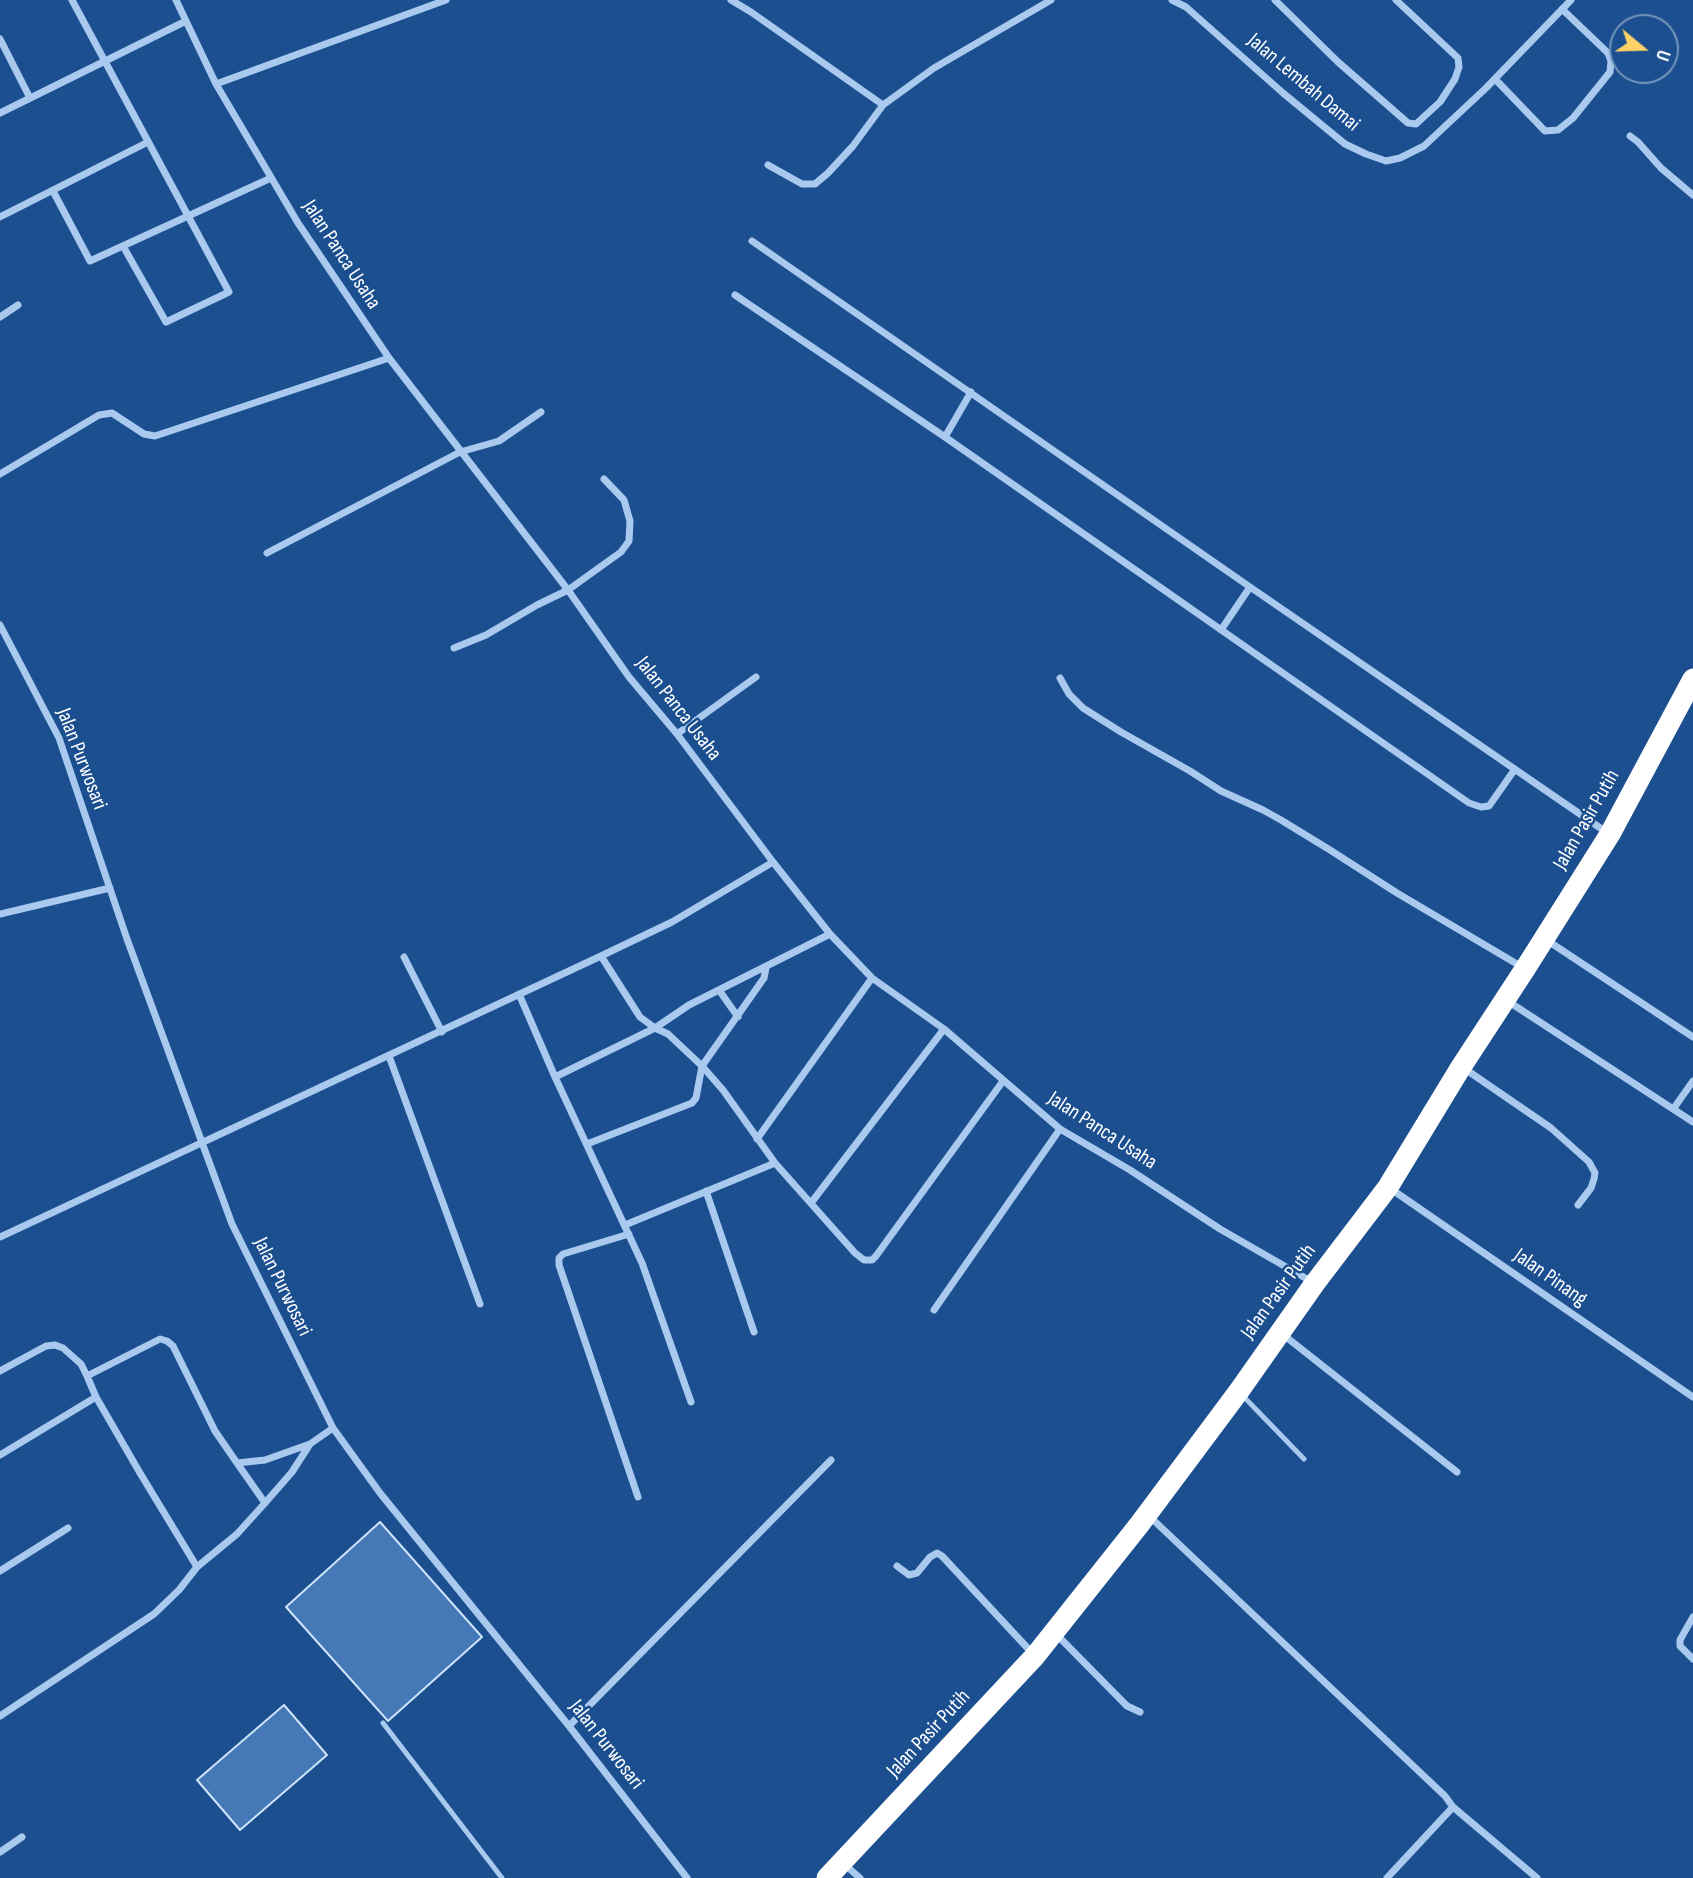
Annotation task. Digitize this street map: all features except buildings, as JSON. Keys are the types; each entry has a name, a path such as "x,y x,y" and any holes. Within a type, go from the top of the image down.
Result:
{"highway":[{"name":"Jalan Pasir Putih","path":"827,1878 1035,1656 1147,1514 1388,1187 1610,834 1693,679"}],"street":[{"path":"72,0 229,292 166,322 123,246"},
{"name":"Jalan Panca Usaha","path":"176,0 216,84 271,178 389,358 568,590 629,677 677,734 830,934 872,978 944,1029 1060,1129 1130,1170 1220,1229 1315,1283"},
{"path":"216,84 446,0"},
{"path":"730,0 883,105"},
{"path":"768,165 802,184 815,184 853,146 883,105 934,68 1051,0"},
{"name":"Jalan Lembah Damai","path":"1172,0 1186,7 1345,144 1386,161 1400,158 1424,146 1495,79 1571,0"},
{"path":"1275,0 1338,62 1408,123 1416,124 1440,102 1455,79 1459,67 1458,58 1396,0"},
{"path":"1495,79 1545,131 1558,130 1573,118 1610,72 1611,61 1608,52 1562,9"},
{"path":"0,113 186,21"},
{"path":"0,39 30,98"},
{"path":"1630,136 1661,168 1693,195"},
{"path":"0,217 148,142"},
{"path":"53,191 90,261 271,178"},
{"path":"752,241 1610,834"},
{"path":"735,295 945,437 1469,803 1481,807 1489,806 1515,769"},
{"path":"0,317 18,305"},
{"path":"0,474 99,415 112,413 144,434 155,436 389,358"},
{"path":"945,437 971,393"},
{"path":"267,553 460,452 499,441 541,412"},
{"path":"454,648 486,635 568,590 621,552 629,541 630,521 624,500 604,479"},
{"path":"1221,630 1250,587"},
{"name":"Jalan Purwosari","path":"0,625 59,738 110,888 232,1224 334,1429 380,1493 569,1726 687,1878"},
{"path":"677,734 756,677"},
{"path":"1060,678 1069,694 1083,708 1111,726 1221,791 1272,815 1525,969"},
{"path":"0,1237 601,957 672,922 773,862"},
{"path":"0,914 110,888"},
{"path":"555,1077 655,1028 689,1005 830,934"},
{"path":"1545,939 1693,1037"},
{"path":"404,957 442,1032"},
{"path":"601,957 640,1017 668,1034 702,1066 723,1090 775,1163 864,1261 872,1260 1003,1081"},
{"path":"587,1144 692,1103 696,1098 702,1066 764,978 766,968"},
{"path":"757,1139 872,978"},
{"path":"719,990 738,1017"},
{"path":"519,994 642,1263 691,1402"},
{"path":"1505,1000 1693,1122"},
{"path":"811,1203 944,1029"},
{"path":"389,1056 480,1304"},
{"path":"1461,1067 1551,1128 1589,1162 1595,1173 1594,1180 1578,1205"},
{"path":"1674,1108 1693,1081"},
{"path":"934,1310 1060,1129"},
{"path":"625,1225 775,1163"},
{"name":"Jalan Pinang","path":"1388,1187 1693,1398"},
{"path":"706,1191 754,1332"},
{"path":"629,1234 563,1254 559,1258 559,1265 638,1496"},
{"path":"1280,1333 1457,1472"},
{"path":"87,1377 160,1339 167,1341 173,1346 215,1431 265,1503"},
{"path":"0,1371 46,1346 55,1345 63,1348 81,1364 96,1397 197,1567"},
{"path":"0,1455 96,1397"},
{"path":"237,1463 265,1461 310,1444 334,1429"},
{"path":"0,1716 154,1614 179,1590 197,1567 237,1534 292,1472 310,1444"},
{"path":"569,1726 831,1461"},
{"path":"1147,1514 1445,1796 1453,1807 1537,1878"},
{"path":"0,1571 68,1528"},
{"path":"897,1566 909,1575 917,1573 930,1557 937,1553 942,1556 1035,1656"},
{"path":"1693,1618 1683,1632 1680,1646 1693,1660"},
{"path":"1054,1632 1127,1706 1140,1712"},
{"path":"1387,1878 1453,1807"},
{"path":"0,1852 22,1837"},
{"path":"843,1862 860,1878"}],"lane":[{"path":"1239,1391 1304,1459"},
{"path":"383,1723 502,1878"}]}
